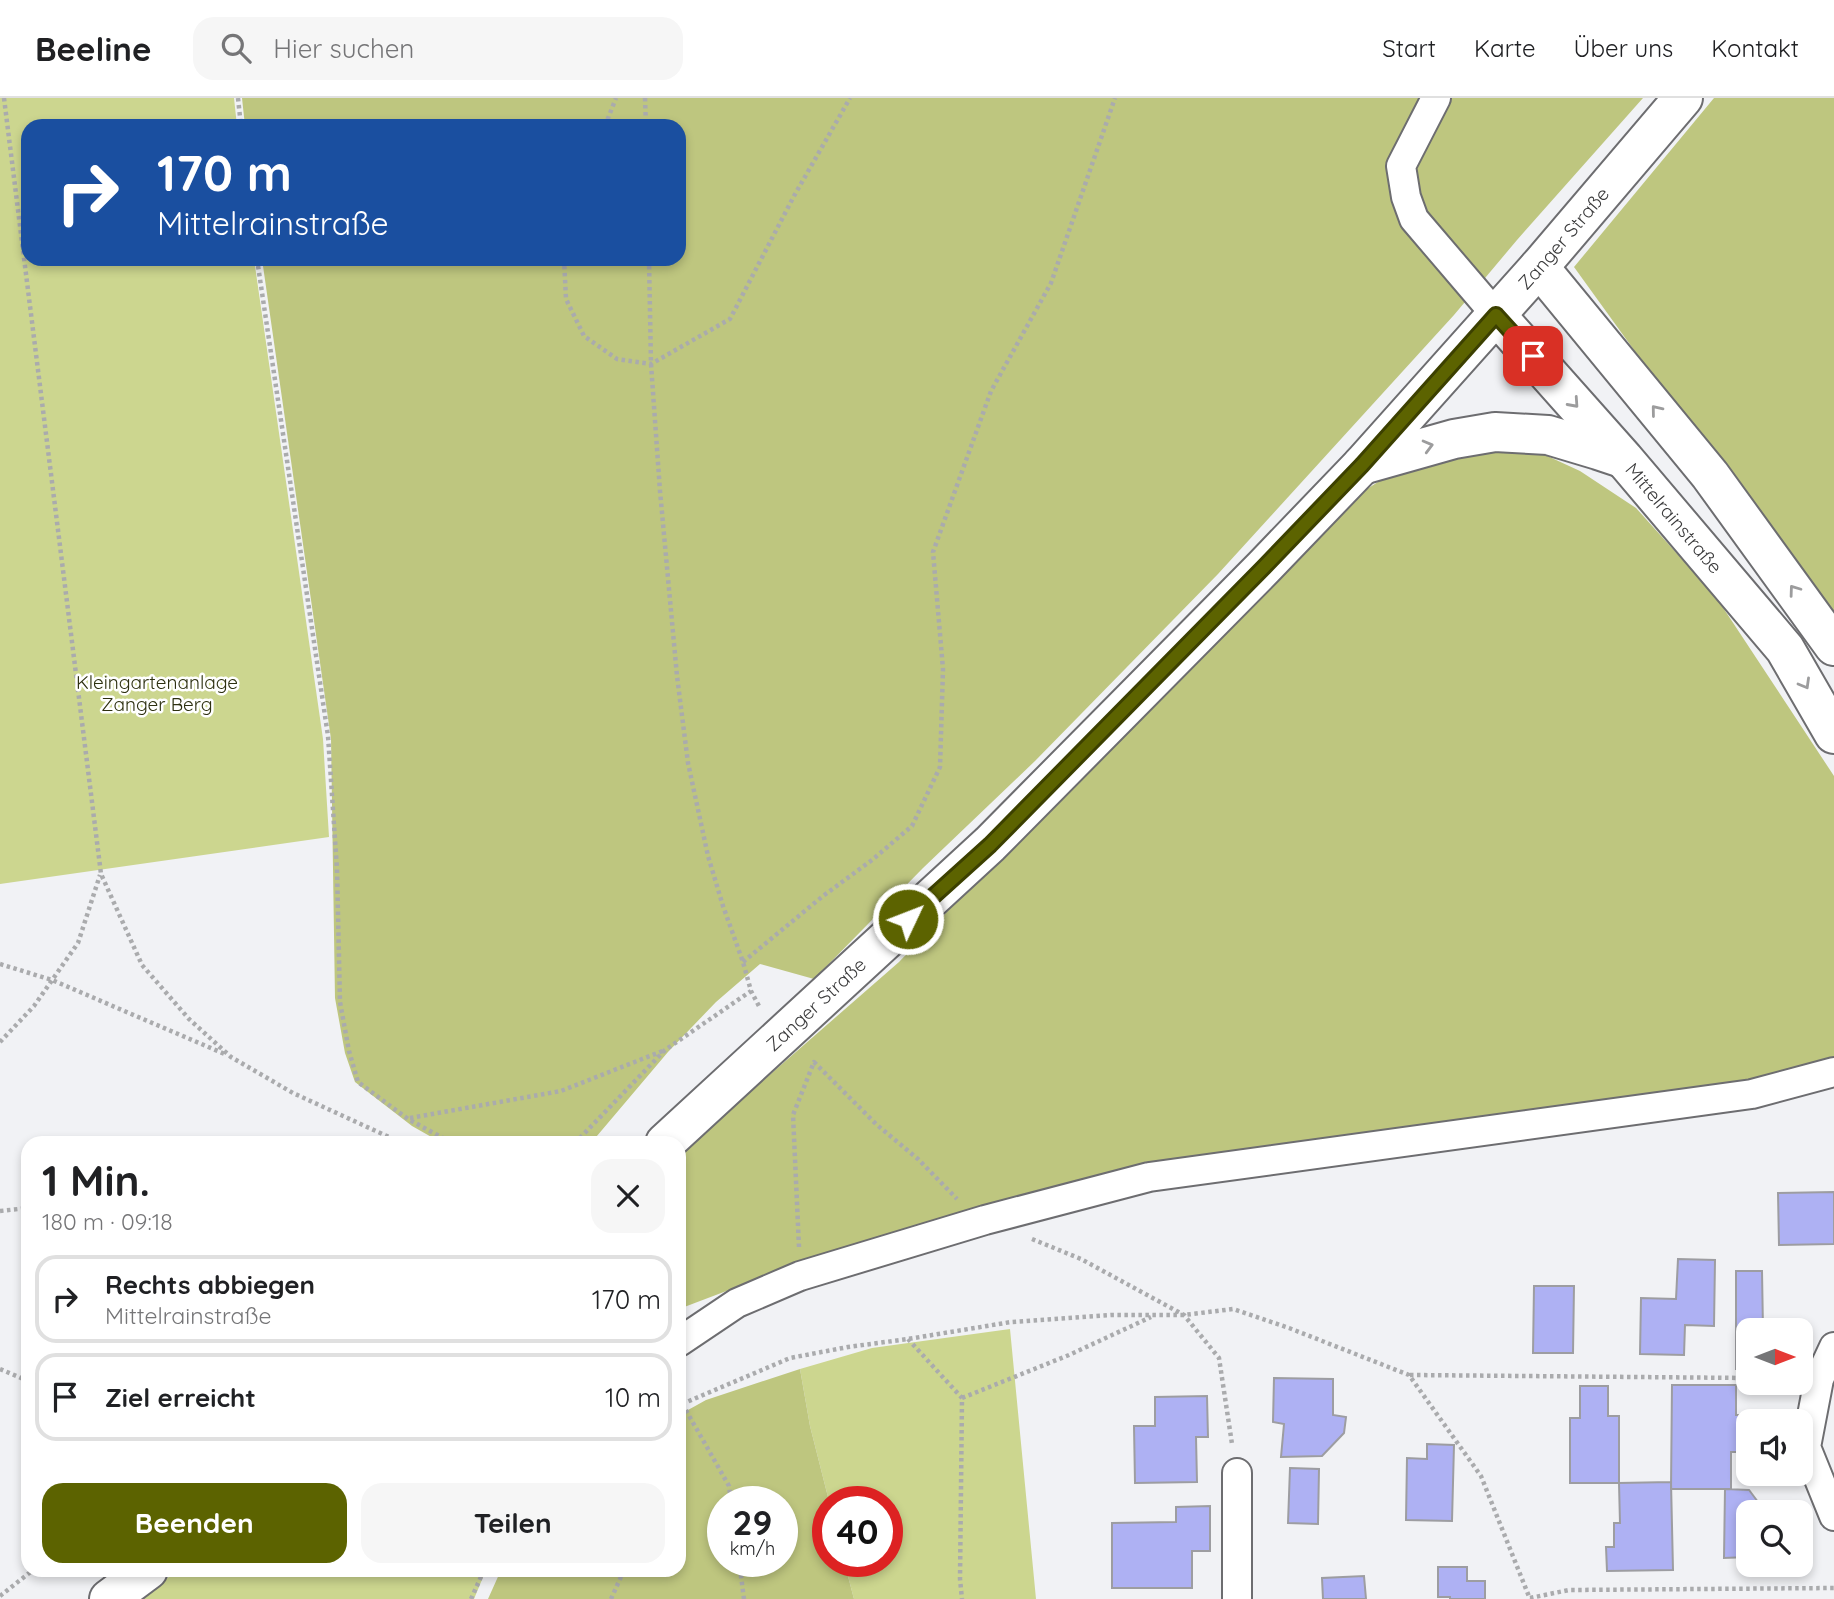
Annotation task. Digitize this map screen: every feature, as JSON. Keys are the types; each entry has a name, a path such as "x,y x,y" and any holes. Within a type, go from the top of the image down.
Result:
{"street":[{"path":"1436,98 1401,166 1406,197 1415,219 1496,315"},
{"name":"Zanger Straße","path":"673,1136 990,845 1264,567 1362,465 1539,267 1683,98"},
{"path":"1539,267 1710,475 1834,646"},
{"name":"Mittelrainstraße","path":"1496,315 1624,459 1784,649 1834,734"},
{"path":"1362,465 1454,439 1495,432 1548,435 1624,459"},
{"path":"686,1337 737,1303 800,1276 985,1220 1149,1177 1752,1094 1834,1072"},
{"path":"1834,1347 1819,1379 1805,1447 1834,1516"},
{"path":"1237,1473 1237,1599"},
{"path":"109,1599 139,1577"}],"path":[{"path":"5,98 21,227"},
{"path":"238,98 241,119"},
{"path":"608,119 616,98"},
{"path":"645,98 646,119"},
{"path":"564,266 566,299 583,336 617,359 651,364 730,318 794,196 850,98"},
{"path":"743,962 912,826 940,767 943,669 933,552 991,391 1051,283 1115,98"},
{"path":"26,266 101,874 142,965 189,1019 231,1057"},
{"path":"258,266 327,736 337,869 340,1002 349,1051 358,1082 408,1119 439,1136"},
{"path":"649,266 651,364 660,491 688,763 708,856 751,991 762,1011"},
{"path":"0,1042 34,1006 78,943 101,874"},
{"path":"0,964 52,981 231,1057 293,1093 386,1136"},
{"path":"582,1136 665,1050 751,991"},
{"path":"408,1119 561,1090 665,1050"},
{"path":"800,1276 793,1115 814,1062"},
{"path":"0,1210 21,1208"},
{"path":"686,1402 790,1358 848,1346 1011,1322 1111,1315 1184,1315 1233,1309 1409,1375 1736,1378"},
{"path":"962,1398 1069,1355 1154,1315"},
{"path":"1184,1315 1219,1358 1237,1473"},
{"path":"908,1339 962,1398 962,1599"},
{"path":"0,1369 21,1378"},
{"path":"1409,1375 1481,1476 1530,1599 1569,1590 1834,1588"},
{"path":"686,1411 729,1486"},
{"path":"0,1596 24,1577"},
{"path":"471,1599 481,1577"},
{"path":"611,1599 621,1577"},
{"path":"741,1577 744,1599"}],"green space":[{"name":"Kleingartenanlage Zanger Berg","path":"0,98 234,98 236,119 21,119 21,266 255,266 323,739 329,837 0,884"},
{"path":"242,98 1643,98 1454,315 1218,574 1035,761 923,868 814,979 760,964 716,1002 668,1052 597,1136 430,1136 412,1126 355,1082 345,1053 335,998 331,739 263,266 686,266 686,119 244,119"},
{"path":"1714,98 1834,98 1834,627 1574,267"},
{"path":"1491,446 1543,454 1580,471 1636,508 1716,597 1834,776 1834,1069 993,1210 834,1250 686,1306 686,1148 899,962 1151,698 1361,493 1413,459"},
{"path":"1010,1329 1036,1599 854,1599 848,1577 903,1577 903,1486 825,1486 810,1426 800,1369 872,1348"},
{"path":"800,1369 810,1426 825,1486 812,1486 812,1577 848,1577 854,1599 488,1599 498,1577 686,1577 686,1411 706,1400"},
{"path":"169,1577 483,1577 474,1599 140,1599"}],"building":[{"path":"1834,1192 1834,1244 1779,1245 1778,1193"},
{"path":"1678,1259 1715,1260 1714,1326 1685,1325 1684,1355 1640,1354 1641,1298 1676,1299"},
{"path":"1736,1271 1762,1271 1763,1318 1736,1318"},
{"path":"1534,1286 1574,1286 1573,1353 1533,1353"},
{"path":"1274,1378 1333,1379 1333,1415 1346,1417 1344,1433 1322,1456 1281,1457 1284,1424 1273,1422"},
{"path":"1672,1385 1736,1385 1736,1452 1731,1452 1731,1489 1671,1489"},
{"path":"1580,1386 1608,1386 1608,1416 1619,1416 1619,1483 1570,1483 1570,1418 1580,1418"},
{"path":"1207,1396 1208,1437 1196,1437 1197,1482 1135,1483 1134,1426 1155,1426 1155,1397"},
{"path":"1427,1444 1454,1445 1452,1521 1406,1520 1407,1458 1427,1459"},
{"path":"1290,1468 1319,1469 1318,1524 1288,1523"},
{"path":"1671,1482 1673,1570 1607,1571 1606,1547 1614,1547 1614,1523 1620,1523 1619,1483"},
{"path":"1725,1489 1749,1490 1756,1500 1736,1500 1736,1558 1724,1558"},
{"path":"1210,1506 1210,1551 1192,1551 1192,1588 1112,1588 1112,1523 1176,1522 1176,1507"},
{"path":"1438,1567 1467,1567 1467,1581 1485,1581 1485,1599 1438,1597"},
{"path":"1364,1576 1366,1599 1323,1599 1322,1578"}],"route":[{"path":"908,919 990,845 1264,567 1362,465 1496,315 1533,356"}]}
